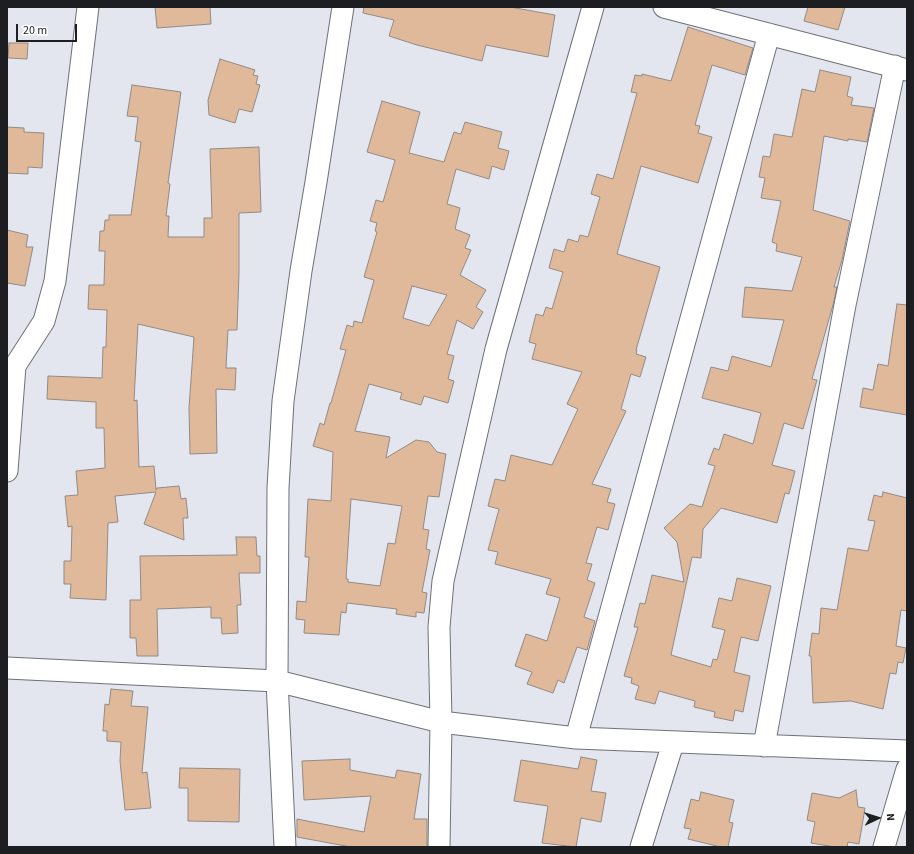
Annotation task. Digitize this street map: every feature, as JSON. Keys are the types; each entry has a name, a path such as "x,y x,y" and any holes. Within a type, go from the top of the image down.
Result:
{"street":[{"path":"7,471 11,363 44,321 56,282 88,7"},
{"path":"285,847 278,681 278,488 283,400 300,271 316,182 343,7"},
{"path":"439,847 441,722 439,627 443,581 496,349 593,7"},
{"path":"664,7 719,14 769,34 901,68 845,305 764,746"},
{"path":"576,738 769,34"},
{"path":"7,668 278,681 441,722 576,738 672,743 907,751"},
{"path":"641,847 672,743"},
{"path":"884,847 907,768"}],"building":[{"path":"155,7 210,7 211,24 157,28"},
{"path":"364,7 510,7 555,15 548,57 486,45 482,61 417,45 389,36 394,20 363,13"},
{"path":"808,7 845,7 838,30 804,21"},
{"path":"688,27 753,48 745,75 712,65 695,125 700,126 698,133 712,137 698,183 641,166 617,254 660,267 636,350 636,354 646,357 640,377 631,374 621,409 626,411 592,484 611,489 607,502 615,504 608,530 597,527 586,563 592,564 587,580 595,583 584,617 595,621 587,650 577,647 564,683 558,680 553,693 527,684 532,672 515,666 526,634 547,641 560,598 546,594 551,579 495,564 498,552 488,550 499,509 488,506 495,479 505,481 511,455 552,465 578,409 567,404 582,372 532,359 536,344 529,342 536,314 543,316 546,307 552,309 563,272 549,268 554,249 564,252 568,239 578,242 580,235 588,237 600,197 591,194 597,174 613,179 637,93 631,92 635,75 642,76 642,74 671,81"},
{"path":"9,43 28,43 27,59 8,58"},
{"path":"220,59 255,70 253,75 258,76 256,84 260,85 252,112 239,109 235,123 209,115 208,100"},
{"path":"820,70 851,77 847,96 853,98 851,105 874,108 867,142 848,139 848,141 824,136 813,210 850,221 842,260 834,287 837,287 833,305 812,379 817,380 803,429 784,423 772,465 795,471 789,494 785,493 777,523 721,508 703,529 701,558 692,557 671,655 711,667 713,659 717,660 725,630 712,627 719,598 732,601 737,578 771,586 758,641 741,637 734,672 750,676 743,712 735,710 733,721 714,717 715,712 694,707 695,701 659,691 655,704 635,699 639,686 631,683 632,678 624,676 638,627 634,627 640,603 645,604 652,575 684,582 677,542 664,528 690,504 702,507 715,466 708,464 714,448 719,450 724,434 753,444 761,413 702,398 711,367 728,371 732,356 771,367 784,320 742,317 745,287 792,291 802,257 776,251 777,244 772,242 781,201 761,198 765,178 759,177 763,156 770,157 774,134 792,137 802,89 815,92"},
{"path":"132,85 181,92 168,183 170,184 166,216 169,216 168,237 204,237 204,218 212,218 210,149 259,147 261,212 239,213 237,330 228,330 226,368 236,368 235,390 216,389 217,453 190,454 189,408 194,337 138,324 134,401 137,400 139,467 154,466 156,490 157,488 179,486 181,499 186,498 188,518 183,518 184,540 144,524 156,492 115,496 118,522 108,523 106,600 70,598 71,584 64,584 64,561 71,561 72,526 68,527 65,496 78,495 76,471 105,468 104,428 96,428 96,402 47,399 48,376 102,378 103,347 106,347 107,310 88,309 89,285 104,285 105,251 99,251 100,231 104,231 105,220 109,220 109,215 131,215 141,142 135,141 138,117 127,116"},
{"path":"382,101 420,112 409,153 444,162 454,132 461,134 465,122 502,132 498,148 509,151 504,170 492,166 489,179 456,169 447,204 460,208 455,229 470,235 465,248 471,250 460,275 486,290 476,307 483,312 473,329 457,320 447,354 454,356 448,379 454,381 448,403 424,396 421,405 400,399 402,393 369,384 355,431 390,437 386,458 416,440 429,442 437,452 446,454 439,497 428,496 423,529 429,530 426,549 430,550 422,592 427,593 424,613 416,612 416,617 396,614 397,609 347,603 346,613 341,612 339,635 304,633 305,620 296,619 297,601 306,602 309,557 305,557 308,499 331,501 333,452 313,446 320,423 324,425 346,350 340,349 347,325 353,327 354,321 362,323 374,280 364,277 377,232 375,231 377,223 370,221 376,200 383,202 395,160 367,152","holes":["412,286 447,295 429,326 403,318","351,499 402,506 395,544 388,543 380,586 348,582 348,579 346,579"]},
{"path":"7,127 24,128 24,132 44,133 42,168 28,167 28,174 7,173"},
{"path":"7,230 28,235 26,247 33,247 25,286 7,283"},
{"path":"897,304 907,305 907,415 860,407 863,388 873,390 878,364 888,366"},
{"path":"883,492 907,498 907,611 901,610 896,646 906,648 903,663 898,662 896,674 890,673 883,709 851,701 813,703 811,656 809,656 812,633 819,634 821,608 837,610 848,548 868,551 875,521 868,520 874,495 882,497"},
{"path":"236,537 256,537 257,556 260,556 260,573 239,573 241,605 237,605 238,633 222,634 221,618 211,618 211,607 157,609 158,656 137,656 136,638 130,638 130,600 141,600 140,556 237,555"},
{"path":"111,689 133,691 131,706 148,707 142,773 147,772 151,808 125,810 120,761 121,742 107,741 107,731 103,731 105,704 109,705"},
{"path":"581,757 597,760 591,791 606,793 601,822 581,818 576,847 542,843 548,806 514,801 521,760 578,769"},
{"path":"350,759 350,770 395,778 397,770 421,774 414,819 427,819 427,847 351,847 297,837 297,819 364,832 371,796 304,800 302,761"},
{"path":"180,768 240,769 239,822 188,821 188,788 179,788"},
{"path":"856,790 858,807 865,808 859,844 848,842 847,847 835,847 811,843 815,822 807,820 812,793 839,798"},
{"path":"701,792 734,800 729,822 733,823 728,847 721,847 688,839 691,829 684,828 691,799 699,801"}]}
